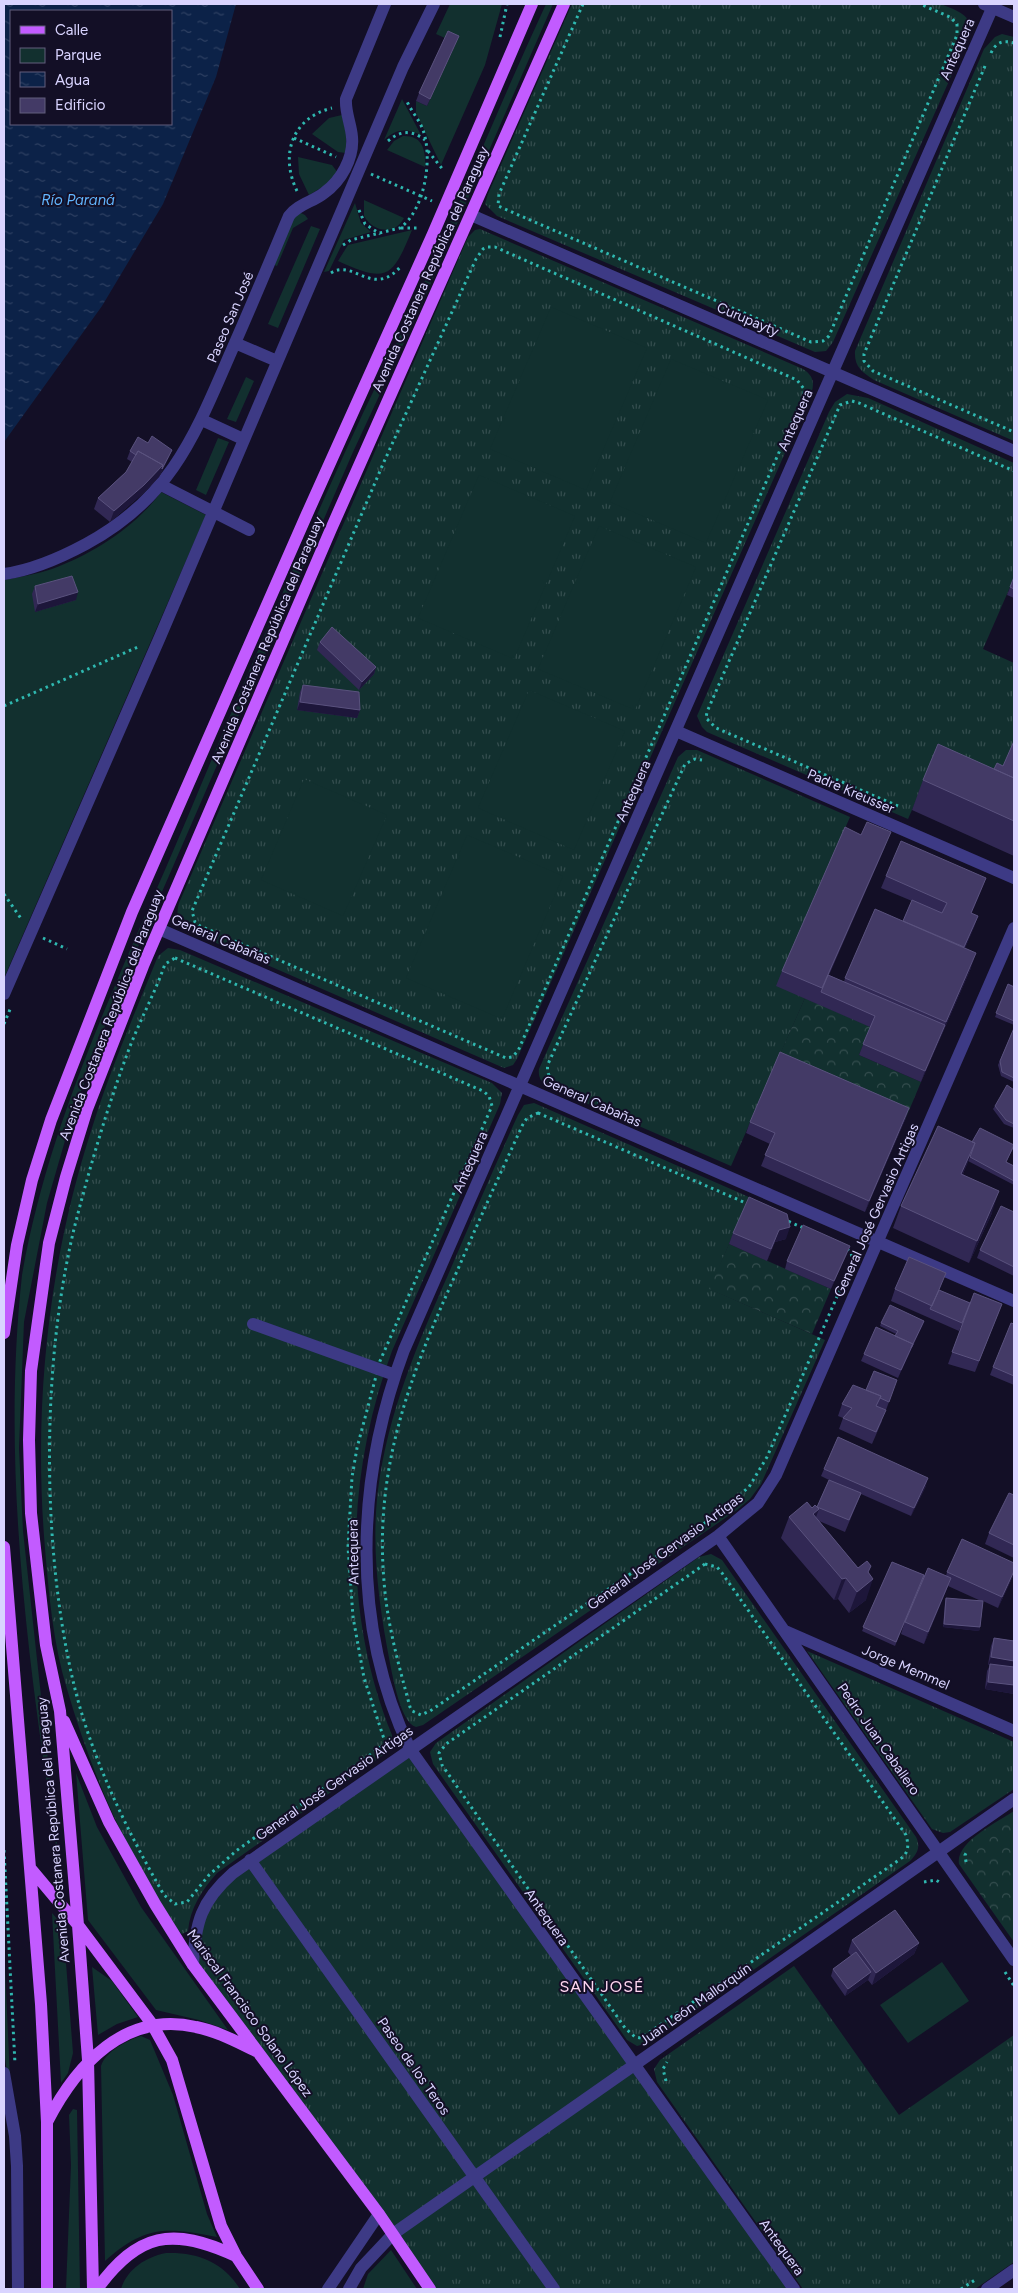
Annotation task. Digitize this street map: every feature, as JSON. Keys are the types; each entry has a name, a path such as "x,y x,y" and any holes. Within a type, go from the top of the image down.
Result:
{"main road":[{"path":"516,39 521,4"},
{"name":"Avenida Costanera República del Paraguay","path":"4,1333 17,1245 32,1180 50,1120 129,920 303,522 471,148 532,4"},
{"name":"Avenida Costanera República del Paraguay","path":"95,2289 88,2060 78,1925 60,1712 46,1645 31,1513 31,1371 49,1243 66,1177 87,1109 159,929 330,529 564,4"},
{"name":"Avenida Costanera República del Paraguay","path":"4,1547 31,1869 47,2122 47,2289"},
{"name":"Mariscal Francisco Solano López","path":"60,1712 109,1822 155,1904 193,1965 379,2214 430,2289"},
{"path":"31,1869 78,1925 152,2024 172,2060 221,2226 236,2256 258,2289"},
{"path":"47,2122 60,2097 88,2060 109,2045 152,2024 196,2026 259,2052"},
{"path":"95,2289 114,2265 136,2248 161,2238 188,2239 211,2244 236,2256"}],"street":[{"name":"Paseo San José","path":"4,574 53,561 94,540 134,513 161,486 183,455 202,420 289,216 294,210 332,188 348,163 353,138 345,108 348,92 365,38 385,4"},
{"path":"4,994 160,637 212,511 403,67 434,4"},
{"path":"990,5 1014,17"},
{"name":"Antequera","path":"794,2289 633,2066 410,1749 398,1723 383,1680 371,1621 366,1564 370,1478 384,1410 395,1375 833,372 990,5"},
{"name":"Curupayty","path":"470,215 1014,451"},
{"path":"235,343 277,361"},
{"path":"202,420 243,439"},
{"path":"161,486 249,530"},
{"name":"Padre Kreusser","path":"676,731 1014,878"},
{"name":"General José Gervasio Artigas","path":"193,1965 196,1931 201,1912 208,1898 220,1885 250,1860 718,1536 758,1503 768,1490 878,1243 1014,928"},
{"name":"General Cabañas","path":"159,929 878,1243 1014,1300"},
{"path":"253,1324 395,1375"},
{"name":"Pedro Juan Caballero","path":"718,1536 1014,1960"},
{"name":"Jorge Memmel","path":"785,1631 1014,1730"},
{"name":"Juan León Mallorquín","path":"349,2289 361,2268 393,2234 1014,1799"},
{"name":"Paseo de los Teros","path":"250,1860 554,2289"},
{"path":"4,2074 15,2136 19,2198 18,2289"},
{"path":"328,2289 379,2214"},
{"path":"987,2289 1014,2270"}],"path":[{"path":"498,46 507,4"},
{"path":"583,4 499,194 498,206 817,343 829,336 957,35 958,28 956,22 920,4"},
{"path":"1014,42 1004,41 996,44 992,50 864,354 864,361 873,371 1014,432"},
{"path":"400,228 406,223 424,187 428,168 427,150 420,124 405,95"},
{"path":"304,204 294,185 289,166 290,147 304,124 318,113 335,108 345,108"},
{"path":"386,142 404,132 413,133 425,140"},
{"path":"427,150 445,172"},
{"path":"442,179 449,163"},
{"path":"368,181 375,166"},
{"path":"428,210 435,194"},
{"path":"360,201 360,216 365,224 380,234"},
{"path":"417,236 424,219"},
{"path":"341,248 351,240 400,228 421,228"},
{"path":"488,247 495,247 798,380 804,389 804,395 518,1051 512,1057 506,1058 499,1055 200,926 195,922 192,911 383,464 476,259 483,249 488,247"},
{"path":"310,282 340,269 378,280 391,276 406,259"},
{"path":"330,274 333,266"},
{"path":"898,806 716,728 706,718 706,712 840,405 846,401 859,403 1014,472"},
{"path":"4,706 160,637"},
{"path":"621,1112 550,1079 547,1071 548,1064 685,764 694,759 711,764"},
{"path":"171,959 180,960 201,969 483,1091 489,1096 492,1106 488,1117 408,1296 378,1369 357,1448 351,1486 348,1547 352,1608 358,1650 369,1695 385,1742 381,1747 236,1851 209,1875 187,1902 175,1904 164,1895 123,1820 94,1749 74,1686 62,1623 54,1562 50,1431 56,1329 75,1224 115,1089 165,964 171,959"},
{"path":"538,1113 543,1114 843,1245 851,1253 853,1260 771,1448 749,1487 715,1516 430,1711 421,1715 412,1711 398,1660 383,1580 384,1514 390,1456 406,1396 421,1353 527,1118 538,1113"},
{"path":"712,1564 722,1573 906,1835 909,1844 907,1852 899,1860 642,2038 635,2037 624,2028 442,1765 439,1753 446,1744 698,1567 712,1564"},
{"path":"968,1867 965,1855 972,1846"},
{"path":"4,1850 15,2028 15,2067"},
{"path":"917,1886 928,1880 936,1880 945,1888"},
{"path":"1003,1970 1014,1986"},
{"path":"670,2060 663,2069 663,2074 672,2089"}],"green space":[{"path":"450,4 502,4 485,65 441,165 416,113 416,101 427,106 456,43 436,34"},
{"path":"546,4 553,4 421,306 353,452 112,1007 73,1113 47,1203 24,1322 19,1448 23,1531 61,1879 30,1654 17,1502 16,1351 22,1275 35,1215 51,1156 70,1099 115,985 305,541 414,305"},
{"path":"572,4 941,4 958,11 970,23 969,36 833,342 826,351 815,352 497,216 485,204"},
{"path":"1002,34 1014,37 1014,441 874,380 860,369 855,357 855,351 984,49 995,37"},
{"path":"402,99 421,135 411,131 401,131 384,140"},
{"path":"342,115 346,133 346,153 338,152 312,134 329,118"},
{"path":"403,136 415,138 422,145 425,155 425,167 387,150 394,141"},
{"path":"298,157 332,165 338,173 329,183 309,195 299,174"},
{"path":"364,200 404,218 395,228 384,230 373,226 364,216"},
{"path":"355,203 361,223 371,232 344,240 329,271 324,272"},
{"path":"299,212 308,219 293,228 277,266 272,264 293,217"},
{"path":"311,226 320,229 278,328 268,324"},
{"path":"480,229 803,369 811,376 813,384 810,396 517,1059 513,1065 504,1068 191,932 181,923 178,916 179,903 468,237 475,230"},
{"path":"412,230 399,259 386,272 378,274 367,272 338,261 348,245"},
{"path":"551,307 647,348 586,490 490,449"},
{"path":"671,359 768,400 706,543 610,502"},
{"path":"246,377 254,381 236,422 227,419"},
{"path":"847,394 868,398 1014,463 1014,578 983,649 1014,663 1014,754 999,777 938,750 908,819 707,732 702,727 697,716 829,412 835,402"},
{"path":"218,438 229,442 206,495 196,490"},
{"path":"479,475 575,516 514,659 418,618"},
{"path":"161,492 206,515 4,978 4,580 52,569 83,556 126,528 151,505"},
{"path":"599,526 696,567 635,710 538,669"},
{"path":"529,690 625,731 574,850 478,808"},
{"path":"686,750 697,750 850,817 839,842 805,998 731,1166 549,1087 542,1081 539,1075 539,1069 678,757"},
{"path":"304,779 387,815 343,916 261,880"},
{"path":"467,835 563,876 502,1019 406,978"},
{"path":"168,948 180,950 492,1083 502,1093 500,1104 392,1351 377,1398 366,1446 359,1495 356,1543 358,1592 364,1641 376,1688 392,1735 392,1745 386,1753 217,1873 206,1886 194,1907 188,1931 182,1934 136,1861 121,1832 87,1751 62,1672 52,1619 48,1583 42,1495 41,1442 43,1389 55,1283 64,1231 77,1179 92,1128 123,1042 158,956"},
{"path":"805,998 871,1027 859,1055 921,1082 905,1120 776,1063"},
{"path":"534,1103 749,1197 710,1289 825,1340 761,1484 750,1499 737,1510 423,1725 416,1727 406,1717 398,1699 390,1663 377,1577 376,1512 383,1462 396,1407 425,1327 518,1115 524,1105"},
{"path":"729,1244 831,1289 812,1334 709,1289"},
{"path":"711,1554 722,1560 916,1837 918,1847 910,1861 648,2043 637,2046 627,2040 433,1764 430,1752 436,1743 699,1557"},
{"path":"807,1651 1014,1742 1014,1789 950,1832 943,1833 932,1829"},
{"path":"410,1749 794,2289 430,2289 193,1965 208,1898"},
{"path":"76,1773 97,1827 141,1907 228,2030 199,2020 156,2010 88,1920"},
{"path":"1014,1811 1014,1942 959,1864 960,1856 970,1840"},
{"path":"52,1913 59,1921 64,1937 73,2053 68,2073 61,2083"},
{"path":"4,1944 11,2102 4,2051"},
{"path":"942,1962 969,2001 908,2043 880,2005"},
{"path":"794,1966 899,2115 1014,2035 1014,2262 975,2289 803,2289 657,2082 654,2069 660,2060"},
{"path":"92,1967 112,1981 138,2017 117,2024 98,2035"},
{"path":"141,2036 150,2040 173,2095 207,2214 217,2237 184,2231 157,2232 132,2241 105,2261 101,2066 112,2051"},
{"path":"73,2109 77,2110 80,2289 66,2289 71,2165 69,2115"},
{"path":"391,2250 417,2289 363,2289 368,2274"},
{"path":"166,2253 189,2254 209,2260 226,2272 240,2289 121,2289 128,2276 138,2265"}],"water":[{"name":"Río Paraná","path":"4,4 236,4 216,77 163,204 102,306 4,442"}],"building":[{"path":"448,31 459,36 430,99 419,93"},
{"path":"152,436 172,450 162,469 163,465 138,451 136,455 130,451 138,437 148,443"},
{"path":"138,451 163,465 144,485 114,511 98,498 126,472"},
{"path":"72,576 78,592 38,604 35,586"},
{"path":"1014,577 1014,589 1010,587"},
{"path":"332,627 376,667 362,682 320,642"},
{"path":"303,685 359,692 360,710 300,702"},
{"path":"1014,741 1014,778 994,769 997,763 1003,766"},
{"path":"938,744 1014,778 1014,821 923,780"},
{"path":"867,822 891,832 822,988 782,971 845,827 861,835"},
{"path":"901,841 986,878 971,913 978,916 964,947 903,921 912,900 942,913 947,903 886,876"},
{"path":"875,909 976,953 946,1022 845,978"},
{"path":"828,975 945,1025 925,1071 863,1044 875,1016 821,992"},
{"path":"1008,984 1014,987 1014,1021 996,1013"},
{"path":"1014,1028 1014,1078 1002,1072 1000,1061"},
{"path":"780,1052 909,1108 869,1201 765,1155 775,1133 750,1122"},
{"path":"1007,1085 1014,1090 1014,1124 1006,1120 995,1106"},
{"path":"938,1126 975,1143 961,1174 999,1191 977,1241 901,1206"},
{"path":"980,1128 1014,1145 1006,1162 1014,1166 1014,1181 970,1157 975,1143 972,1142"},
{"path":"749,1197 787,1214 790,1227 779,1230 771,1249 733,1233"},
{"path":"1001,1206 1014,1212 1014,1267 980,1250"},
{"path":"803,1225 850,1246 834,1281 787,1261"},
{"path":"909,1257 946,1273 932,1306 895,1289"},
{"path":"939,1290 970,1303 962,1323 930,1309"},
{"path":"974,1293 1002,1304 979,1361 952,1352"},
{"path":"890,1305 924,1321 913,1344 895,1336 898,1331 881,1323"},
{"path":"1011,1323 1014,1324 1014,1376 993,1367"},
{"path":"876,1327 913,1344 901,1370 864,1354"},
{"path":"874,1371 897,1380 889,1402 880,1398 881,1396 866,1390"},
{"path":"853,1385 881,1396 876,1406 886,1410 876,1432 843,1418 852,1408 842,1404"},
{"path":"838,1437 928,1478 914,1508 824,1469"},
{"path":"829,1480 861,1493 849,1520 817,1507"},
{"path":"1009,1493 1014,1495 1014,1545 989,1533"},
{"path":"807,1502 812,1508 815,1505 819,1509 813,1514 858,1568 867,1561 871,1566 868,1572 873,1579 857,1592 846,1578 842,1579 789,1517"},
{"path":"962,1539 1014,1563 1014,1571 1002,1597 947,1572"},
{"path":"892,1562 924,1575 896,1642 863,1627"},
{"path":"928,1568 951,1578 928,1632 905,1622"},
{"path":"946,1598 983,1601 980,1627 944,1624"},
{"path":"994,1638 1014,1641 1014,1661 991,1657"},
{"path":"990,1664 1014,1667 1014,1685 988,1682"},
{"path":"895,1910 919,1943 876,1973 852,1940"},
{"path":"856,1952 871,1972 848,1989 833,1969"}],"district":[{"name":"SAN JOSÉ","path":"602,1986"}]}
